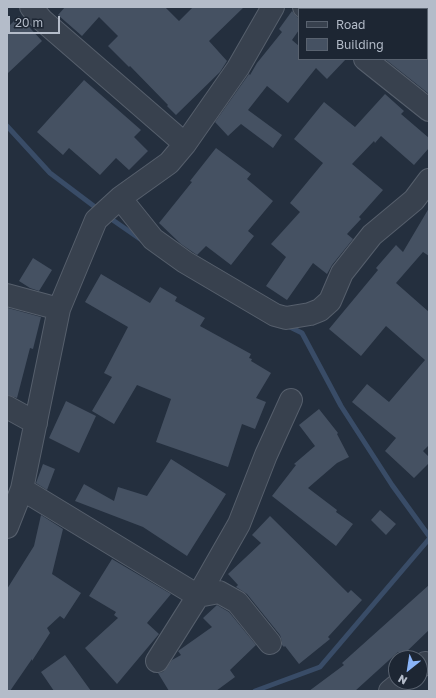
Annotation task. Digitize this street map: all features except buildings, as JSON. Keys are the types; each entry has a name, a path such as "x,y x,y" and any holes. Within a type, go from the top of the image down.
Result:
{"street":[{"path":"30,7 42,20 185,144"},
{"path":"7,527 22,489 59,309 96,220 120,198 169,164 185,144 238,68 273,7"},
{"path":"366,60 429,110"},
{"path":"120,198 153,239 185,262 275,315 286,318 310,314 320,310 330,301 342,273 372,235 414,200 429,180"},
{"path":"7,295 59,309"},
{"path":"157,661 198,596 239,524 266,455 291,400"},
{"path":"7,407 36,423"},
{"path":"22,489 198,596 219,592 237,602 270,643"}],"waterway":[{"path":"7,126 50,173 99,210"},
{"path":"107,216 143,241"},
{"path":"288,326 302,333 341,406 392,485 429,536"},
{"path":"255,691 320,667 429,539"}]}
